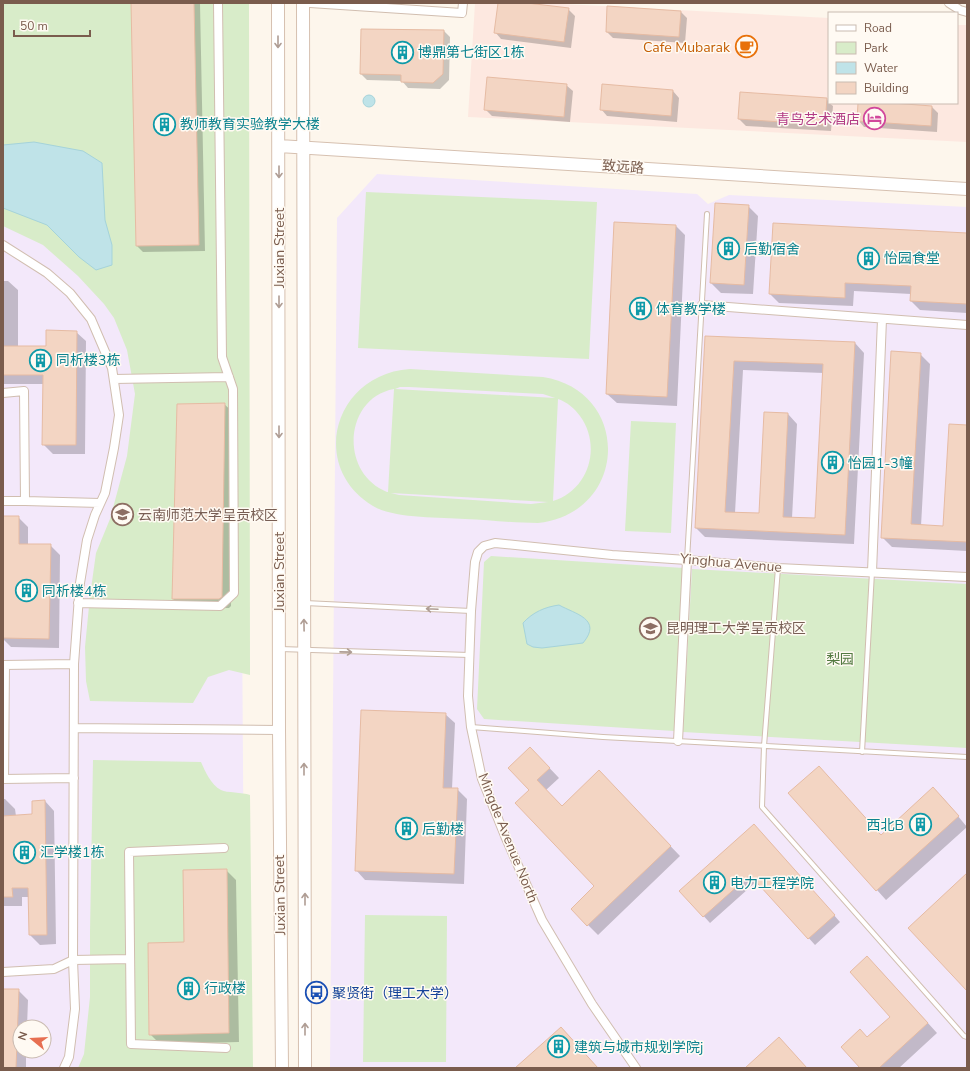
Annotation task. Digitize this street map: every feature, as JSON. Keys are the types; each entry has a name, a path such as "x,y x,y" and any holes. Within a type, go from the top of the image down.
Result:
{"main road":[{"name":"Juxian Street","path":"278,3 279,730 282,1068"},
{"name":"Juxian Street","path":"303,3 305,1068"},
{"name":"致远路","path":"279,146 967,189"}],"street":[{"path":"78,603 220,606 234,593 233,388 222,357 218,3"},
{"path":"310,3 462,13 463,3"},
{"path":"949,3 960,10 967,12"},
{"path":"3,245 47,273 70,293 91,319 112,368 119,415 105,493 87,540 78,603 74,664 75,1009 69,1057 64,1068"},
{"path":"702,305 967,325"},
{"path":"872,572 882,319"},
{"path":"114,378 229,376"},
{"path":"3,393 24,391 25,501"},
{"path":"3,501 100,503"},
{"name":"Yinghua Avenue","path":"495,543 612,555 778,568 967,577"},
{"name":"Mingde Avenue North","path":"495,543 484,546 478,552 474,562 468,655 468,696 471,727 482,778 505,836 542,920 592,1004 624,1053 636,1068"},
{"path":"678,741 687,560"},
{"path":"74,664 4,665 3,780 74,778"},
{"path":"74,728 279,730"},
{"path":"224,848 128,852 131,1044 226,1048"},
{"path":"3,972 54,969 74,960 130,959"}],"lane":[{"path":"687,560 707,214"},
{"path":"778,568 764,746 762,807 964,1036 967,1037"},
{"path":"862,752 872,572"},
{"path":"304,603 471,610"},
{"path":"279,649 304,651 468,655"},
{"path":"471,727 678,741 967,757"}],"shaded area":[{"name":"云南师范大学呈贡校区","path":"3,3 238,3 245,1068 3,1068"},
{"path":"475,3 544,3 828,18 828,104 958,104 958,25 967,25 967,142 468,117"},
{"name":"昆明理工大学呈贡校区","path":"377,174 697,194 708,204 729,195 967,207 967,1068 330,1068 337,218"}],"green space":[{"path":"3,3 249,3 250,675 229,670 208,677 193,703 90,701 86,681 85,647 96,553 110,519 127,456 135,394 127,350 114,318 104,304 78,276 43,245 3,226"},
{"path":"366,192 597,202 589,359 358,348"},
{"path":"410,369 543,377 572,387 593,404 605,427 608,452 603,476 590,498 568,514 538,523 418,517 393,513 373,506 353,489 341,469 336,447 339,425 348,404 363,387 384,375","holes":["400,387 409,387 543,394 555,398 395,389","394,389 388,492 371,482 361,469 355,453 354,437 357,421 365,406 377,395","558,399 565,402 580,416 587,428 591,453 588,466 576,487 553,501","391,493 548,502 531,504 399,495"]},
{"path":"631,421 676,423 671,533 625,531"},
{"path":"491,556 684,568 674,731 484,719 477,709 484,562"},
{"name":"梨园","path":"692,569 967,584 967,748 683,732"},
{"path":"93,760 201,762 209,778 217,788 224,791 250,795 253,1068 78,1068 84,1054 90,997"},
{"path":"365,915 447,916 446,1062 363,1062"}],"water":[{"path":"367,95 371,95 375,101 371,107 367,107 363,103 363,99"},
{"path":"34,142 83,151 102,163 105,220 112,245 112,265 96,270 79,257 47,225 3,208 3,145"},
{"path":"559,605 584,618 588,623 590,628 583,643 542,648 533,647 527,644 523,623 540,611"}],"building":[{"name":"教师教育实验教学大楼","path":"131,3 194,3 199,245 136,246"},
{"path":"498,3 527,3 569,8 564,42 494,33"},
{"path":"607,6 681,11 679,37 606,32"},
{"name":"博鼎第七街区1栋","path":"361,29 444,30 443,74 433,83 401,82 401,75 360,74"},
{"path":"487,77 567,84 564,117 484,110"},
{"path":"602,84 673,90 671,116 600,110"},
{"path":"740,92 827,98 825,125 738,119"},
{"path":"858,104 905,104 932,106 931,126 857,121"},
{"name":"后勤宿舍","path":"715,203 749,205 744,285 710,283"},
{"name":"体育教学楼","path":"614,222 676,225 667,397 606,394"},
{"name":"怡园食堂","path":"773,223 967,233 967,304 910,301 911,286 845,283 845,298 769,294"},
{"name":"同析楼3栋","path":"46,330 77,331 76,445 42,445 43,375 3,375 3,346 46,346"},
{"name":"怡园1-3幢","path":"705,336 855,342 845,535 695,528","holes":["734,361 823,364 815,518 783,517 788,413 764,412 759,513 725,512"]},
{"path":"891,351 921,353 911,524 943,526 949,424 967,425 967,542 881,538"},
{"path":"225,403 222,597 219,599 172,599 177,404"},
{"name":"同析楼4栋","path":"3,516 19,516 19,544 51,544 49,639 3,638"},
{"name":"后勤楼","path":"361,710 446,713 443,788 458,788 454,874 355,871"},
{"path":"530,747 550,768 537,780 562,806 599,770 671,846 587,926 571,909 594,886 515,803 529,790 508,768"},
{"name":"西北B","path":"819,766 881,835 933,787 959,816 876,891 788,793"},
{"name":"汇学楼1栋","path":"45,800 47,935 29,935 28,888 12,888 13,897 3,897 3,816 32,814 32,801"},
{"name":"电力工程学院","path":"754,824 835,915 808,939 750,875 703,917 679,891"},
{"name":"行政楼","path":"227,869 229,1033 149,1035 148,943 184,942 183,870"},
{"path":"967,873 967,991 908,928"},
{"path":"867,956 928,1023 879,1068 860,1068 841,1047 860,1029 867,1037 890,1017 850,972"},
{"path":"3,989 19,989 18,1019 12,1019 12,1059 16,1059 16,1068 3,1068"},
{"name":"建筑与城市规划学院j","path":"561,1027 598,1068 515,1068"},
{"path":"779,1037 807,1068 745,1068"}],"place":[{"name":"Cafe Mubarak","path":"746,47"},
{"name":"博鼎第七街区1栋","path":"402,52"},
{"name":"青鸟艺术酒店","path":"875,119"},
{"name":"教师教育实验教学大楼","path":"165,124"},
{"name":"后勤宿舍","path":"729,249"},
{"name":"怡园食堂","path":"869,258"},
{"name":"体育教学楼","path":"641,309"},
{"name":"同析楼3栋","path":"40,360"},
{"name":"怡园1-3幢","path":"833,463"},
{"name":"云南师范大学呈贡校区","path":"122,515"},
{"name":"同析楼4栋","path":"27,591"},
{"name":"昆明理工大学呈贡校区","path":"650,628"},
{"name":"西北B","path":"920,825"},
{"name":"后勤楼","path":"406,829"},
{"name":"汇学楼1栋","path":"24,852"},
{"name":"电力工程学院","path":"715,883"},
{"name":"行政楼","path":"189,988"},
{"name":"聚贤街（理工大学）","path":"316,993"},
{"name":"建筑与城市规划学院j","path":"559,1047"}]}
